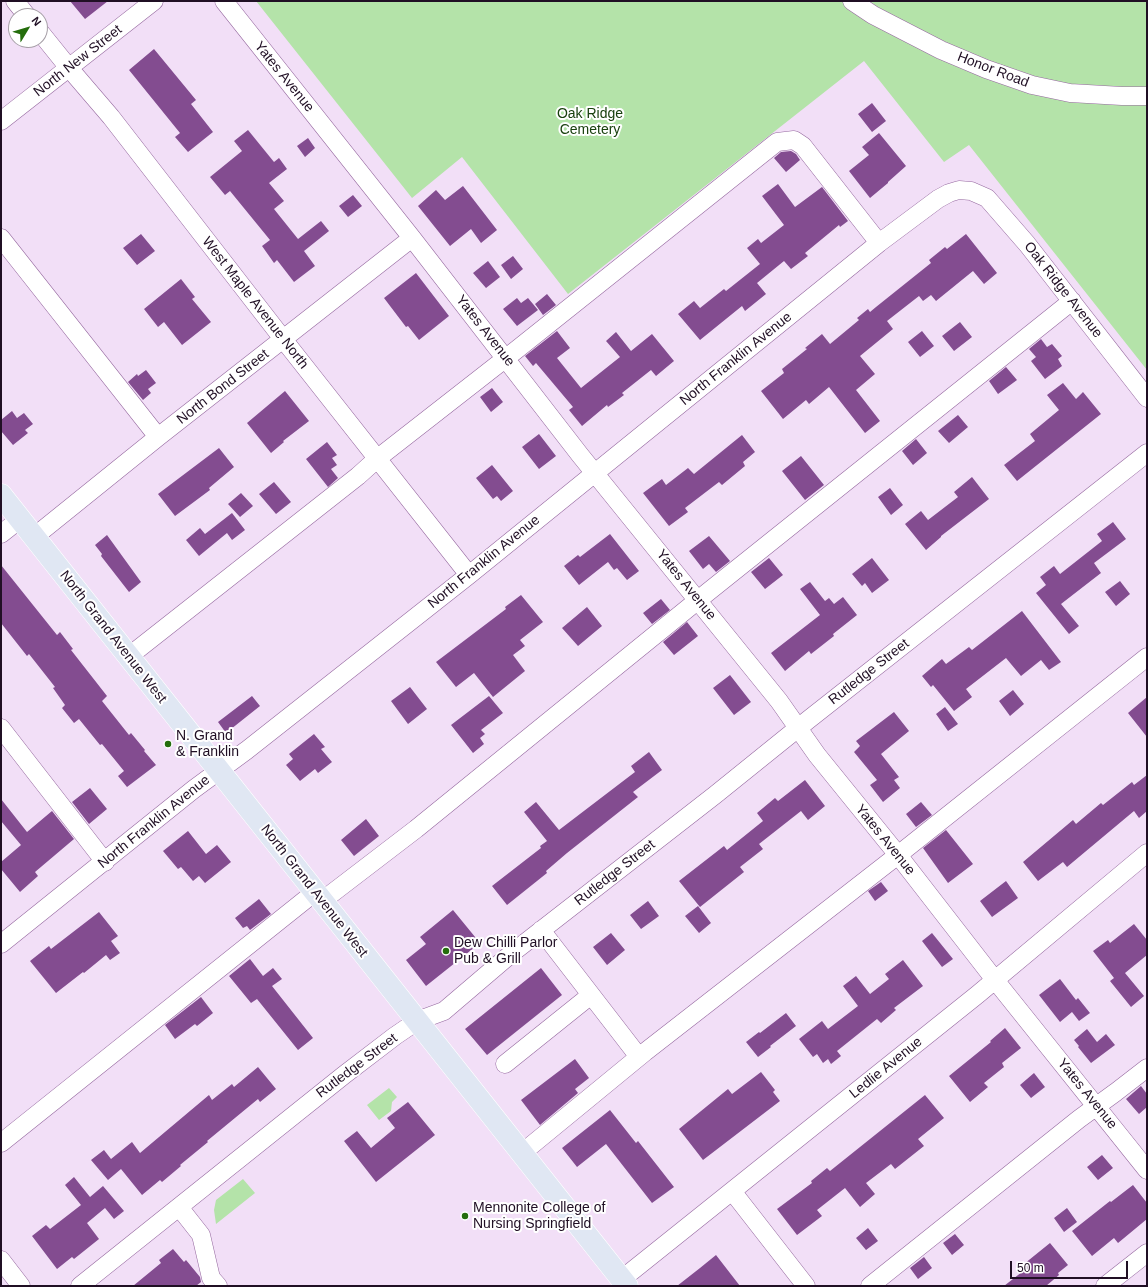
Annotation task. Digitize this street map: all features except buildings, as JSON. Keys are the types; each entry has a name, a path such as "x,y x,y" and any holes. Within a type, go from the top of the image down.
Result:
{"main road":[{"name":"North Grand Avenue West","path":"1,495 625,1282"}],"street":[{"name":"North New Street","path":"1,121 154,1"},
{"name":"Yates Avenue","path":"224,1 412,238 595,473 779,701 817,755 1147,1170"},
{"name":"Honor Road","path":"852,1 873,14 941,50 986,69 1032,84 1070,93 1147,96"},
{"name":"West Maple Avenue North","path":"48,42 111,117 469,575"},
{"path":"128,657 777,142 794,140 803,146 879,243"},
{"name":"North Franklin Avenue","path":"1,944 106,862 194,790 469,575 879,243 938,199 959,190 971,190"},
{"name":"Oak Ridge Avenue","path":"971,190 987,198 1027,244 1147,398"},
{"path":"1,238 158,437"},
{"name":"North Bond Street","path":"34,537 158,437 412,238"},
{"path":"1,1143 319,897 416,829 698,600 1072,301"},
{"name":"Rutledge Street","path":"80,1286 395,1036 418,1021 444,1011 512,953 715,795 797,728 1147,453"},
{"path":"1,534 20,519"},
{"path":"522,1153 639,1057 898,855 1147,657"},
{"path":"3,737 106,862"},
{"name":"Ledlie Avenue","path":"625,1282 732,1191 995,980 1147,853"},
{"path":"541,930 639,1057"},
{"path":"505,1064 591,995"},
{"path":"870,1286 1079,1119 1147,1068"},
{"path":"732,1191 806,1286"},
{"path":"179,1207 201,1235 211,1278 218,1286"},
{"path":"1105,1286 1147,1252"},
{"path":"1,1260 21,1286"}],"green space":[{"name":"Oak Ridge Cemetery","path":"256,1 1147,1 1147,370 969,145 944,162 864,61 568,294 462,157 412,198"},
{"path":"389,1088 397,1097 392,1102 391,1111 379,1120 367,1105"},
{"path":"243,1179 255,1193 216,1224 214,1210 216,1200"}],"place":[{"name":"N. Grand & Franklin","path":"168,744"},
{"name":"Dew Chilli Parlor Pub & Grill","path":"446,951"},
{"name":"Mennonite College of Nursing Springfield","path":"465,1216"}]}
